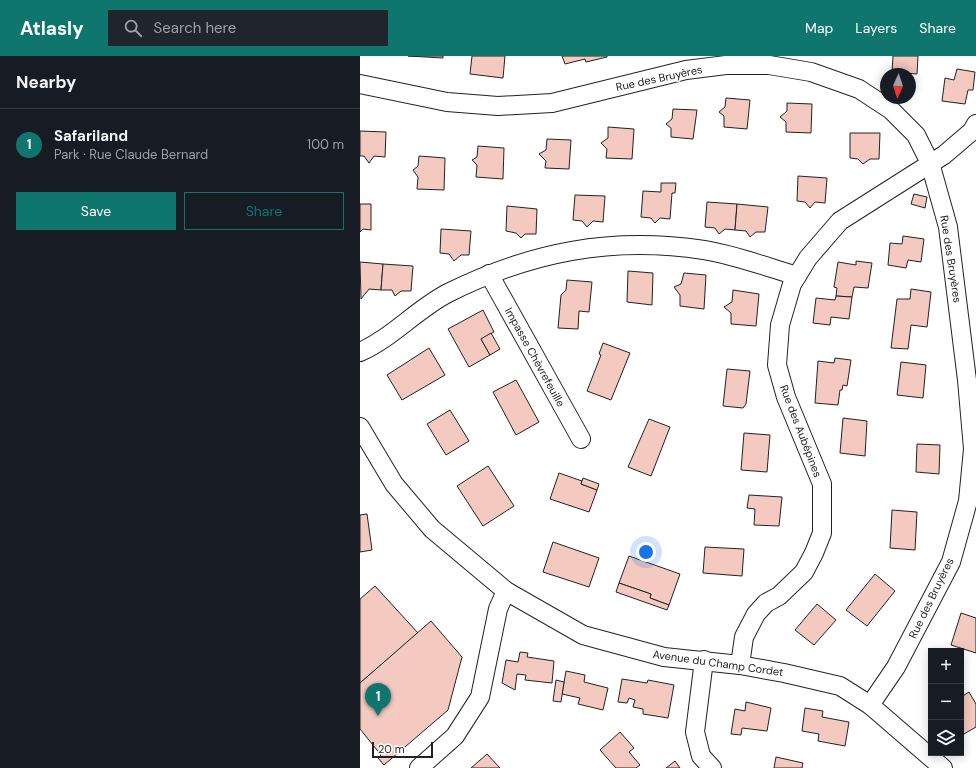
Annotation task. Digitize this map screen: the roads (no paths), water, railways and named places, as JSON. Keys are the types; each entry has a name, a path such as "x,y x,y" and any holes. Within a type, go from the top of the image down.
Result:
{"street":[{"name":"Rue des Bruyères","path":"360,84 447,102 498,106 552,103 726,61 769,65 811,72 859,89 891,110 916,135 930,163 948,227 967,380 973,449 968,501 951,562 896,667 870,705"},
{"name":"Rue des Aubépines","path":"740,665 744,637 756,614 766,603 779,596 804,572 822,533 824,514 822,484 786,397 777,365 780,325 792,284 808,258 840,221 944,155 972,131 976,124"},
{"path":"360,352 447,294 489,274 556,253 629,245 705,250 797,276"},
{"name":"Impasse Chèvrefeuille","path":"489,274 581,440"},
{"name":"Avenue du Champ Cordet","path":"360,428 394,484 432,529 506,591 582,635 664,657 704,660 740,665 784,673 840,686 870,705 943,768"},
{"path":"419,768 455,736 480,697 498,609 506,591"},
{"path":"704,660 695,732 701,756 712,768"}],"place":[{"name":"Safariland","path":"378,716"}]}
